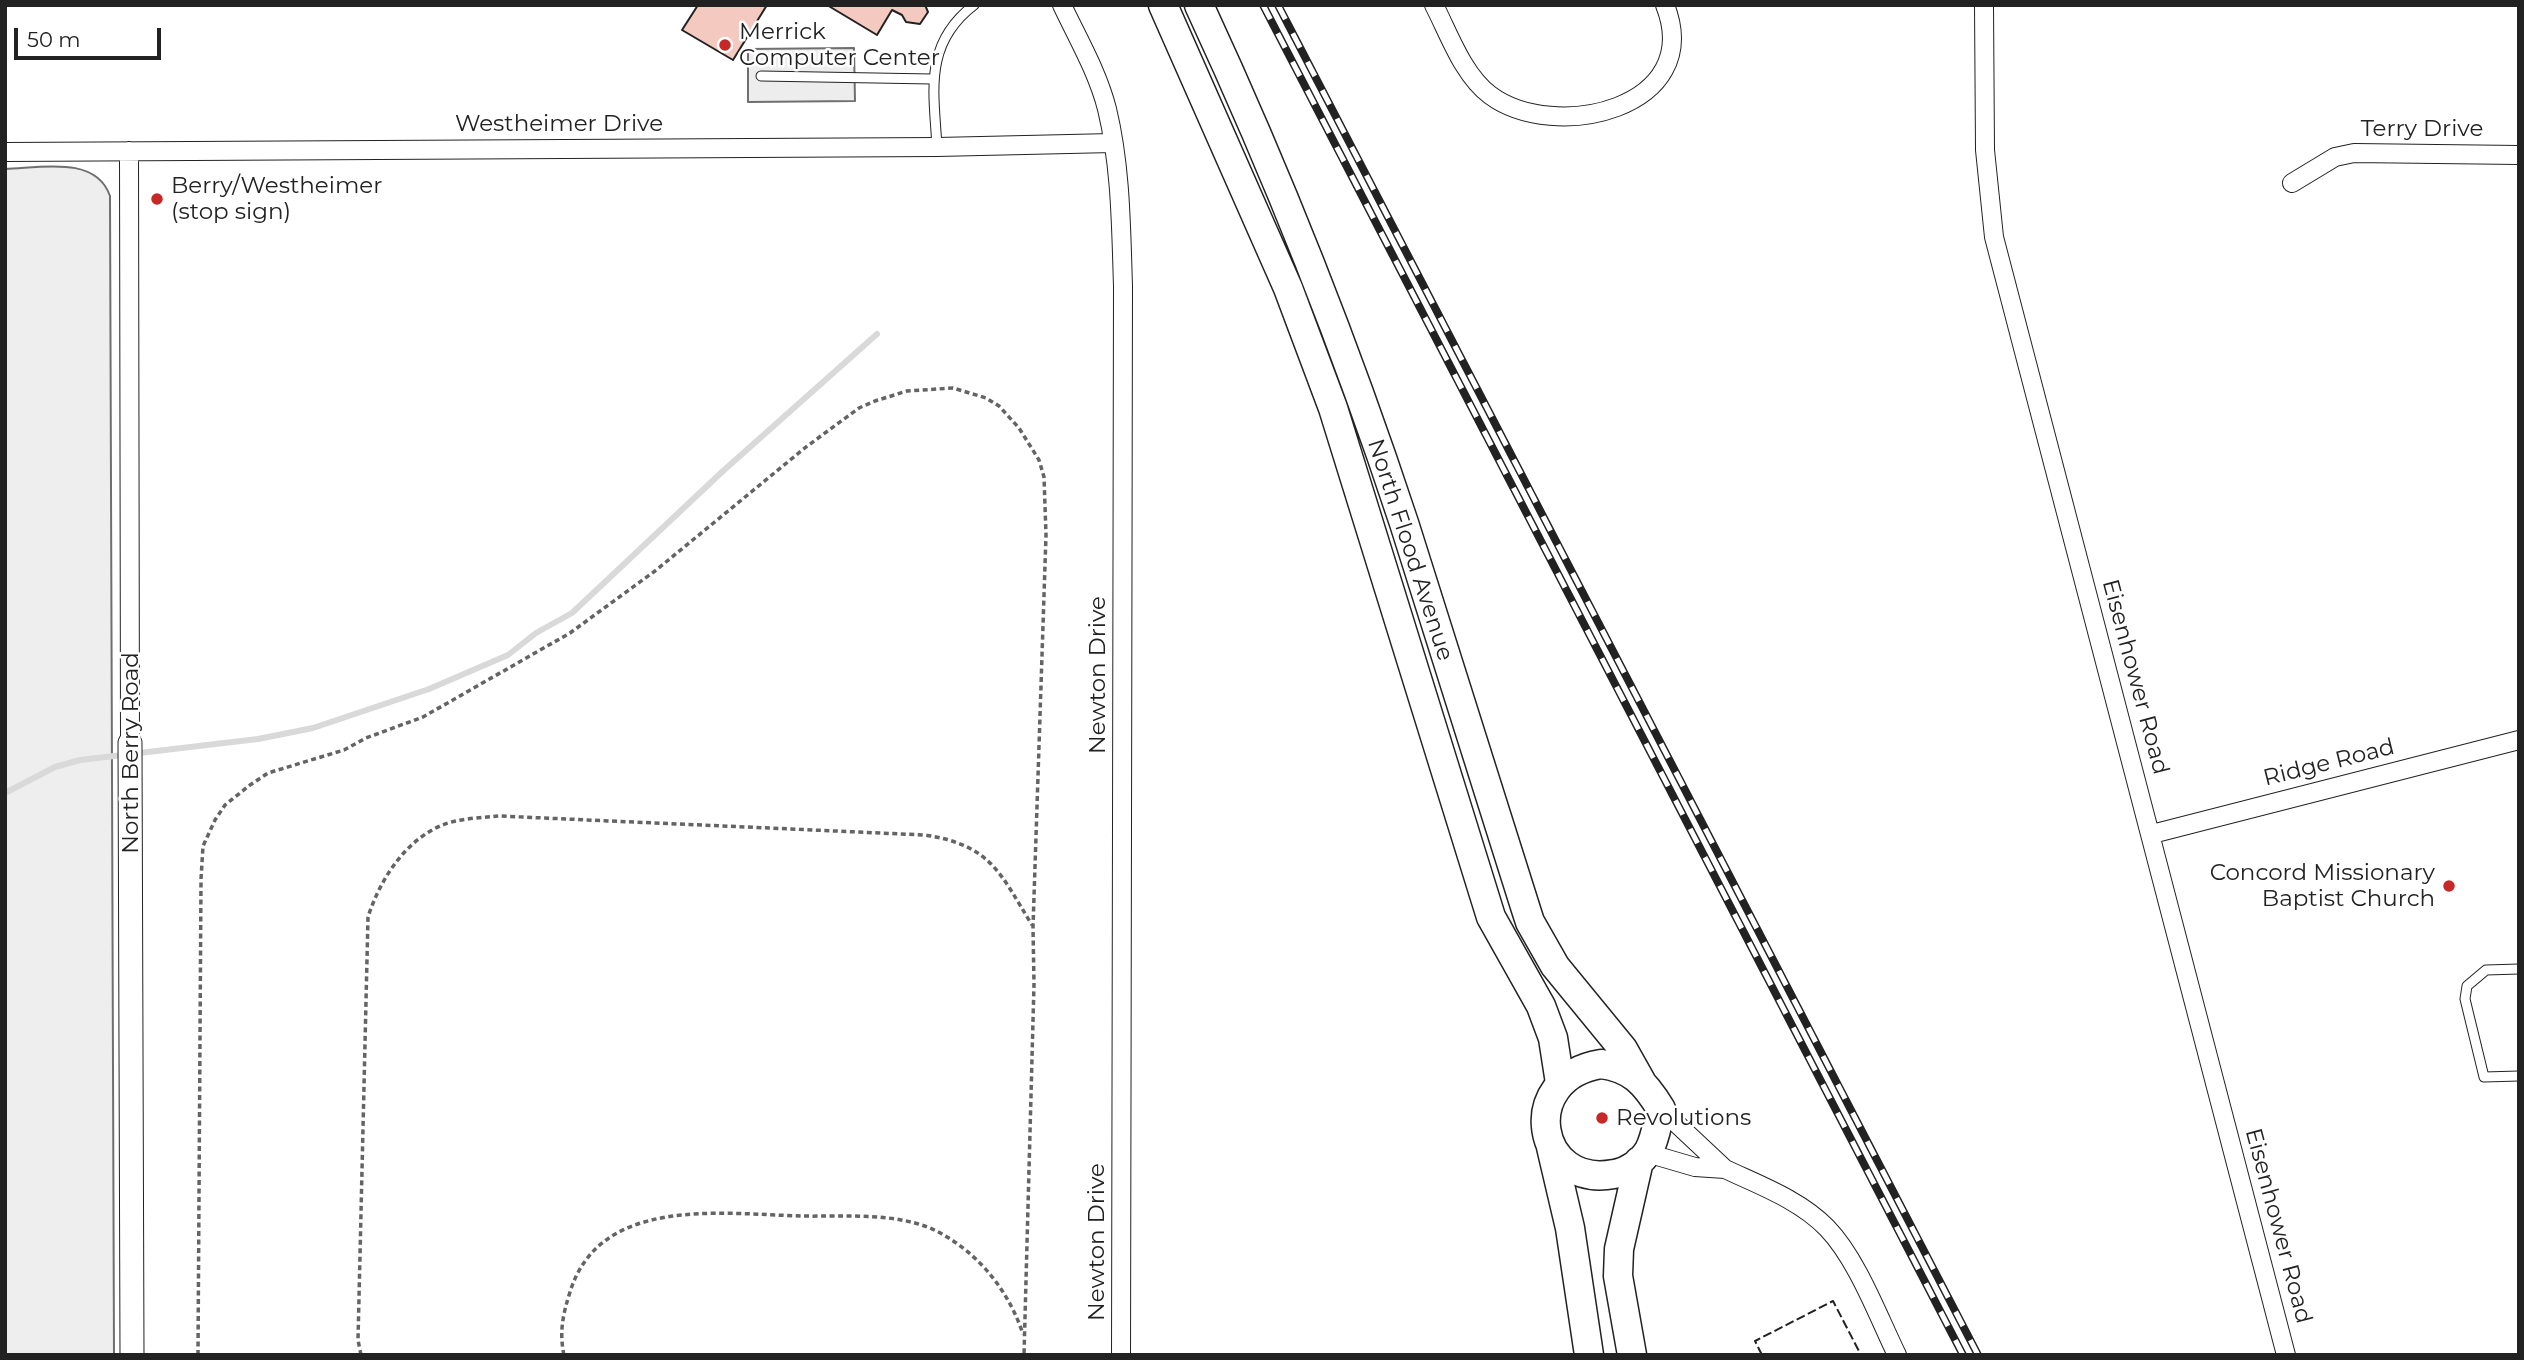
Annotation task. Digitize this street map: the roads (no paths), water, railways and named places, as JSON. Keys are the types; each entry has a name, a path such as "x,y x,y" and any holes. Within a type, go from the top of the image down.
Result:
{"main road":[{"name":"North Flood Avenue","path":"1163,5 1287,288 1333,408 1491,917 1541,1006 1553,1038 1560,1083"},
{"name":"North Flood Avenue","path":"1199,5 1316,278 1360,399 1403,521 1530,922 1555,966 1623,1049 1641,1081"},
{"path":"1589,1355 1570,1227 1545,1128 1546,1109 1553,1091 1583,1066 1601,1064 1619,1066 1641,1081 1661,1109 1655,1138 1643,1157 1619,1249 1618,1276 1632,1355"},
{"path":"1551,1147 1563,1162 1580,1172 1599,1177 1619,1174 1643,1157"}],"street":[{"name":"Newton Drive","path":"1062,5 1096,78 1113,143 1119,184 1123,294 1121,1355"},
{"path":"1434,5 1468,70 1489,95 1518,109 1584,114 1621,107 1654,86 1668,62 1672,46 1665,5"},
{"name":"Eisenhower Road","path":"1984,5 1985,150 1994,237 2286,1355"},
{"name":"Westheimer Drive","path":"5,152 937,147 1113,143"},
{"name":"North Berry Road","path":"129,151 132,1355"},
{"name":"Terry Drive","path":"2292,183 2335,157 2354,153 2519,155"},
{"name":"Ridge Road","path":"2152,834 2519,740"},
{"path":"1661,1109 1725,1169 1791,1201 1827,1228 1852,1266 1897,1355"},
{"path":"1643,1157 1695,1167 1725,1169"}],"lane":[{"path":"937,147 932,79 936,58 947,33 974,5"},
{"path":"761,76 932,79"},
{"path":"2519,969 2486,970 2467,986 2465,999 2484,1077 2519,1076"}],"waterway":[{"path":"5,793 55,767 80,760 258,739 313,728 429,689 508,655 536,633 572,613 723,471 877,334"}],"railway":[{"path":"1263,5 1963,1355"},
{"path":"1278,5 1978,1355"}],"place":[{"name":"Merrick Computer Center","path":"725,45"},
{"name":"Berry/Westheimer (stop sign)","path":"157,199"},
{"name":"Concord Missionary Baptist Church","path":"2449,886"},
{"name":"Revolutions","path":"1602,1118"}]}
